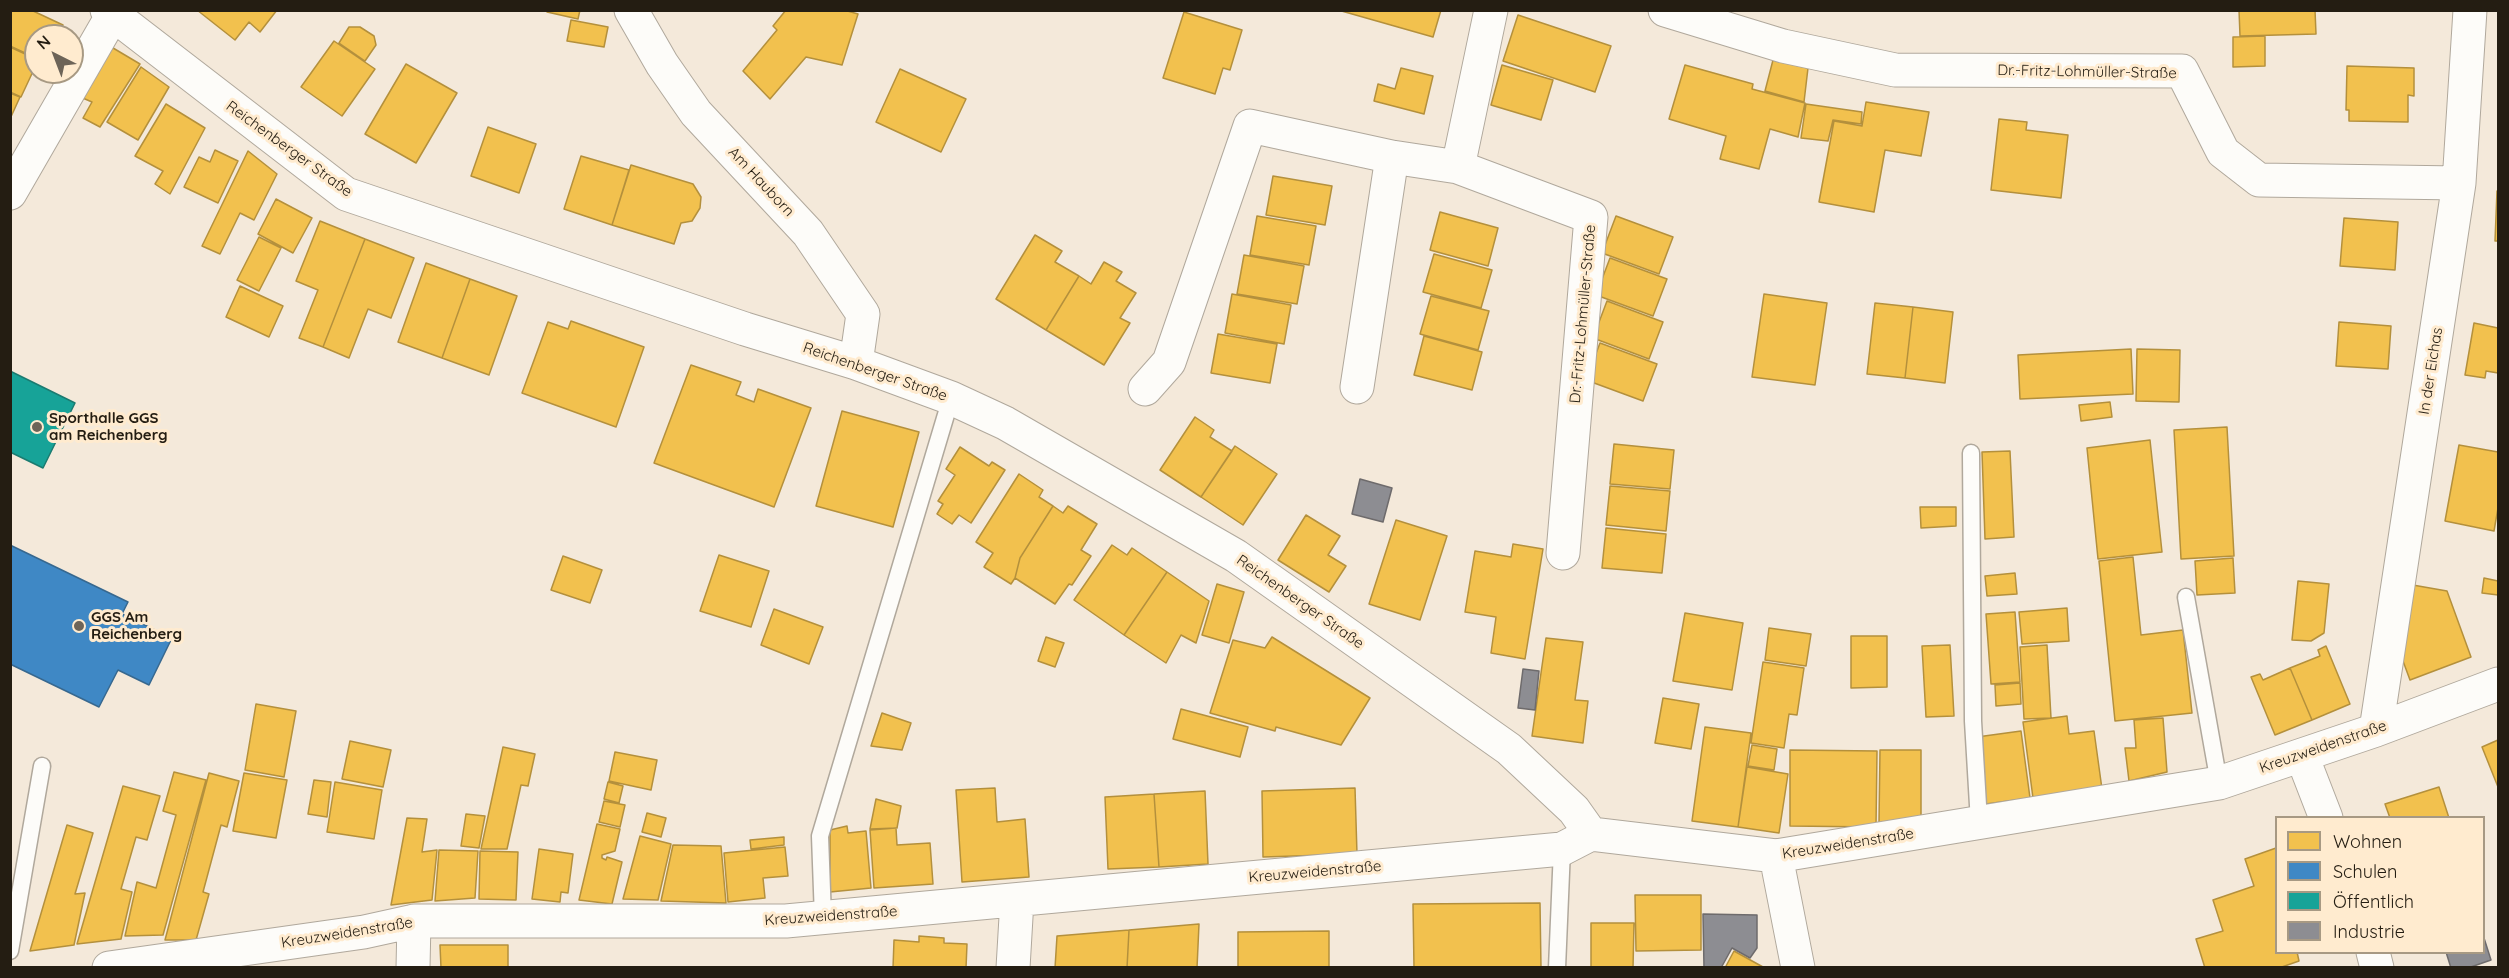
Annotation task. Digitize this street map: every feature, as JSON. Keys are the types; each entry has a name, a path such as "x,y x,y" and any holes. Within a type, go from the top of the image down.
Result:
{"street":[{"name":"Am Hauborn","path":"631,10 662,64 696,113 808,233 863,314 856,363"},
{"path":"1458,167 1491,10"},
{"name":"Dr.-Fritz-Lohmüller-Straße","path":"1665,10 1783,46 1895,70 2182,71 2223,152 2259,180 2460,183"},
{"name":"In der Eichas","path":"2376,730 2460,183 2470,10"},
{"name":"Reichenberger Straße","path":"112,12 346,194 745,329 856,363 951,398 1005,423 1236,556 1509,748 1574,810 1576,841"},
{"path":"10,193 112,12"},
{"name":"Dr.-Fritz-Lohmüller-Straße","path":"1145,389 1169,362 1250,126 1392,157 1458,167 1591,217 1563,553"},
{"path":"1357,387 1392,157"},
{"name":"Kreuzweidenstraße","path":"109,968 364,932 414,921 786,921 1017,900 1576,841 1776,856 2219,783 2376,730 2499,684"},
{"path":"2302,756 2325,816"},
{"path":"1776,856 1798,968"},
{"path":"1013,968 1017,900"},
{"path":"413,968 414,921"}],"lane":[{"path":"823,918 820,836 951,398"},
{"path":"1971,453 1973,721 1979,822"},
{"path":"2186,597 2219,783"},
{"path":"10,951 42,766"},
{"path":"1557,968 1576,841"}],"building: Wohnen":[{"path":"10,10 31,10 61,24 24,24 24,52 10,46"},
{"path":"197,10 277,10 260,32 249,22 235,40"},
{"path":"547,10 580,10 578,19 547,12"},
{"path":"786,10 844,10 858,14 842,65 806,57 770,99 743,71 777,30 773,26"},
{"path":"1338,10 1441,10 1433,37"},
{"path":"2239,10 2315,10 2316,34 2240,36"},
{"path":"1184,12 1242,30 1230,70 1223,68 1215,94 1163,78"},
{"path":"1518,15 1611,46 1595,92 1503,61"},
{"path":"571,20 608,27 604,47 567,41"},
{"path":"349,27 360,27 374,36 376,45 365,61 339,43"},
{"path":"2265,36 2265,66 2233,67 2233,37"},
{"path":"334,41 375,69 342,116 301,87"},
{"path":"108,45 140,64 100,127 83,118 92,102 78,96"},
{"path":"10,47 24,53 24,84 27,84 21,97 10,92"},
{"path":"1773,60 1808,68 1804,102 1765,91"},
{"path":"406,64 457,93 416,163 365,134"},
{"path":"1502,65 1553,80 1541,120 1491,105"},
{"path":"1685,65 1753,84 1752,89 1805,103 1798,137 1770,129 1759,169 1720,159 1726,136 1669,119"},
{"path":"2347,66 2414,68 2414,96 2408,95 2408,122 2349,121 2349,110 2346,110"},
{"path":"141,67 169,87 138,140 107,122"},
{"path":"1401,68 1433,76 1424,114 1374,101 1378,84 1395,89"},
{"path":"900,69 966,99 941,152 876,122"},
{"path":"10,93 20,97 10,119"},
{"path":"1866,102 1929,112 1921,156 1885,150 1874,212 1819,202 1834,121 1862,126"},
{"path":"166,104 205,128 170,194 155,184 163,171 135,156"},
{"path":"1806,104 1862,112 1861,124 1833,120 1828,141 1801,138"},
{"path":"1999,119 2027,122 2026,130 2068,135 2061,198 1991,190"},
{"path":"488,127 536,144 519,193 471,176"},
{"path":"215,150 238,161 218,203 184,187 199,157 210,162"},
{"path":"248,151 277,174 254,220 240,213 220,254 202,246"},
{"path":"581,156 629,170 612,225 564,209"},
{"path":"631,165 693,184 701,197 700,208 692,221 681,223 674,244 612,225"},
{"path":"1273,176 1332,186 1325,225 1266,215"},
{"path":"2497,191 2498,241 2495,241"},
{"path":"276,199 312,218 293,253 258,234"},
{"path":"1440,212 1498,228 1488,266 1430,250"},
{"path":"1257,216 1316,226 1309,265 1250,255"},
{"path":"1616,216 1673,237 1659,274 1602,253"},
{"path":"2344,218 2398,222 2395,270 2340,266"},
{"path":"320,221 365,239 323,347 299,338 318,290 296,281"},
{"path":"1035,235 1062,251 1055,262 1079,276 1046,330 996,299"},
{"path":"259,237 281,248 259,291 237,280"},
{"path":"365,239 414,258 391,318 368,309 349,358 323,347"},
{"path":"1434,254 1492,270 1481,308 1423,292"},
{"path":"1244,255 1304,266 1297,304 1237,294"},
{"path":"1610,258 1667,279 1653,316 1596,295"},
{"path":"1104,262 1122,272 1116,281 1136,293 1120,318 1130,323 1104,365 1046,330 1079,276 1091,284"},
{"path":"426,263 470,279 442,358 398,342"},
{"path":"470,279 517,296 489,375 442,358"},
{"path":"240,286 283,306 269,337 226,317"},
{"path":"1232,294 1291,305 1284,344 1225,333"},
{"path":"1764,294 1827,303 1815,385 1752,377"},
{"path":"1431,296 1489,311 1478,350 1420,334"},
{"path":"1607,301 1663,322 1649,359 1593,338"},
{"path":"1875,303 1913,307 1905,378 1867,374"},
{"path":"1913,307 1953,312 1945,383 1905,378"},
{"path":"571,321 644,347 616,427 522,393 548,322 568,329"},
{"path":"2339,322 2391,326 2388,369 2336,366"},
{"path":"2474,323 2498,328 2498,373 2486,371 2485,378 2465,375"},
{"path":"1218,334 1277,344 1270,383 1211,373"},
{"path":"1424,336 1482,352 1472,390 1414,375"},
{"path":"1600,343 1657,364 1643,401 1586,380"},
{"path":"2131,349 2133,394 2020,399 2018,355"},
{"path":"2137,349 2180,350 2179,402 2136,401"},
{"path":"691,365 741,382 736,395 754,402 758,389 811,408 774,507 654,463"},
{"path":"2110,402 2112,417 2081,421 2079,405"},
{"path":"842,411 919,432 893,527 816,506"},
{"path":"1195,417 1214,430 1210,437 1232,451 1201,497 1160,470"},
{"path":"2227,427 2234,556 2181,559 2174,430"},
{"path":"2150,440 2162,552 2098,559 2087,448"},
{"path":"1614,444 1674,450 1670,489 1610,484"},
{"path":"2459,445 2498,452 2498,508 2494,531 2445,521"},
{"path":"1235,446 1277,474 1243,525 1201,497"},
{"path":"960,447 989,466 992,462 1005,470 971,523 959,515 952,524 937,514 943,504 938,501 955,475 946,469"},
{"path":"2010,451 2014,537 1985,539 1982,452"},
{"path":"1019,474 1043,490 1039,497 1053,506 1020,558 1015,578 1011,584 984,567 993,553 976,542"},
{"path":"1610,486 1670,491 1666,531 1606,525"},
{"path":"1053,506 1063,513 1068,506 1097,524 1081,550 1091,556 1072,585 1069,584 1055,604 1015,578 1020,558"},
{"path":"1920,507 1956,507 1956,526 1921,528"},
{"path":"1306,515 1340,536 1328,555 1346,566 1329,592 1278,560"},
{"path":"1396,520 1447,536 1420,620 1369,604"},
{"path":"1606,528 1666,534 1662,573 1602,568"},
{"path":"1513,544 1543,549 1525,659 1491,653 1496,617 1465,612 1475,551 1511,557"},
{"path":"1112,545 1127,555 1132,548 1167,572 1124,635 1074,600"},
{"path":"719,555 769,571 751,627 700,611"},
{"path":"563,556 602,570 590,603 551,590"},
{"path":"2133,557 2141,635 2183,630 2192,713 2115,721 2099,561"},
{"path":"2233,558 2235,593 2197,595 2195,561"},
{"path":"1167,572 1209,601 1196,643 1181,635 1166,663 1124,635"},
{"path":"2015,573 2017,594 1987,596 1985,576"},
{"path":"2484,578 2498,581 2498,595 2482,593"},
{"path":"2298,581 2329,584 2324,633 2311,641 2292,640"},
{"path":"1217,584 1244,592 1229,643 1202,635"},
{"path":"2407,584 2447,591 2471,657 2410,680 2396,642"},
{"path":"2067,608 2069,641 2022,644 2019,612"},
{"path":"774,609 823,627 809,664 761,645"},
{"path":"2015,612 2020,682 1991,684 1986,614"},
{"path":"1685,613 1743,623 1732,690 1673,681"},
{"path":"1769,628 1811,634 1806,666 1765,660"},
{"path":"1851,636 1887,636 1887,687 1851,688"},
{"path":"1046,637 1064,643 1055,667 1038,661"},
{"path":"1272,637 1370,698 1341,745 1276,727 1275,731 1210,713 1233,640 1265,648"},
{"path":"1546,638 1583,642 1575,700 1588,701 1583,743 1532,736"},
{"path":"1950,645 1954,716 1926,717 1922,646"},
{"path":"2047,645 2051,718 2024,719 2020,647"},
{"path":"2326,646 2350,704 2312,720 2290,668 2320,656 2318,650"},
{"path":"1763,662 1804,668 1797,715 1789,714 1784,748 1751,743"},
{"path":"2290,668 2312,720 2275,735 2251,677 2260,674 2263,680"},
{"path":"2020,683 2021,704 1996,706 1995,685"},
{"path":"1663,698 1699,704 1691,749 1655,743"},
{"path":"256,704 296,711 284,777 245,770"},
{"path":"1181,709 1248,727 1240,757 1173,739"},
{"path":"882,713 911,723 902,750 871,746"},
{"path":"2067,716 2069,734 2094,731 2102,789 2033,798 2023,722"},
{"path":"2163,718 2167,772 2129,781 2125,748 2136,748 2134,720"},
{"path":"1705,727 1751,733 1738,827 1692,821"},
{"path":"2021,731 2030,798 1986,804 1977,737"},
{"path":"2498,740 2498,787 2482,747"},
{"path":"350,741 391,750 383,787 342,779"},
{"path":"1752,745 1777,749 1774,770 1748,766"},
{"path":"503,747 535,754 528,786 521,785 507,849 481,849"},
{"path":"1790,750 1877,751 1876,827 1790,826"},
{"path":"1880,750 1921,750 1921,823 1879,823"},
{"path":"615,752 657,760 651,790 609,781"},
{"path":"1747,767 1788,774 1779,833 1738,827"},
{"path":"174,772 206,780 163,935 125,936 137,882 156,888 176,815 163,811"},
{"path":"209,773 239,781 227,827 221,825 203,892 209,894 196,940 165,940"},
{"path":"244,773 287,780 276,838 233,831"},
{"path":"314,780 331,782 327,817 308,814"},
{"path":"335,782 382,790 374,839 327,832"},
{"path":"608,782 623,786 619,803 604,799"},
{"path":"123,786 160,796 147,840 136,837 121,889 132,892 121,939 77,944"},
{"path":"2439,787 2448,816 2389,816 2385,804"},
{"path":"995,788 997,822 1025,819 1029,877 962,882 956,790"},
{"path":"1355,788 1357,854 1263,857 1262,791"},
{"path":"1205,791 1208,864 1159,867 1154,794"},
{"path":"1154,794 1159,867 1108,869 1105,797"},
{"path":"876,799 901,806 897,828 870,829"},
{"path":"604,801 625,805 620,827 599,822"},
{"path":"647,813 666,818 661,837 642,832"},
{"path":"466,814 485,816 479,848 461,846"},
{"path":"407,818 427,819 422,852 437,850 432,900 391,905"},
{"path":"597,824 620,829 615,851 602,855 602,858 606,860 607,857 622,862 612,904 579,900"},
{"path":"67,825 93,833 75,894 85,893 74,945 30,951"},
{"path":"847,826 848,833 866,831 871,888 830,892 830,830"},
{"path":"896,828 897,845 930,843 933,884 874,888 870,830"},
{"path":"640,836 671,844 658,900 623,899"},
{"path":"784,837 784,845 751,849 750,840"},
{"path":"673,845 721,846 726,903 661,901"},
{"path":"785,847 788,876 763,878 765,898 728,902 724,853"},
{"path":"2275,848 2275,954 2297,954 2299,961 2279,968 2205,968 2196,939 2223,931 2213,900 2254,886 2245,859"},
{"path":"539,849 573,854 568,893 561,892 560,902 532,899"},
{"path":"439,850 478,851 475,898 435,901"},
{"path":"480,851 518,852 516,900 479,899"},
{"path":"1635,895 1701,895 1701,950 1636,951"},
{"path":"1540,903 1541,968 1414,968 1413,904"},
{"path":"1591,923 1634,923 1633,968 1591,968"},
{"path":"1199,924 1197,968 1127,968 1129,930"},
{"path":"1129,930 1127,968 1055,968 1057,936"},
{"path":"1329,931 1329,968 1238,968 1238,932"},
{"path":"919,936 944,938 944,943 967,944 966,968 893,968 894,940 919,942"},
{"path":"440,945 508,945 508,968 441,968"},
{"path":"1734,951 1763,967 1763,968 1725,968"}],"building: Schulen":[{"name":"GGS Am Reichenberg","path":"10,545 128,602 122,614 172,638 149,685 118,670 99,707 10,664"}],"building: Öffentlich":[{"name":"Sporthalle GGS am Reichenberg","path":"10,371 75,403 43,468 10,452"}],"building: Industrie":[{"path":"1360,479 1392,488 1383,522 1352,514"},
{"path":"1523,669 1539,671 1535,710 1518,708"},
{"path":"1703,914 1757,915 1757,948 1750,958 1732,948 1721,968 1704,968"},
{"path":"2485,941 2491,960 2468,968 2451,968 2447,954 2485,954"}],"place":[{"name":"Sporthalle GGS am Reichenberg","path":"37,427"},
{"name":"GGS Am Reichenberg","path":"79,626"}]}
